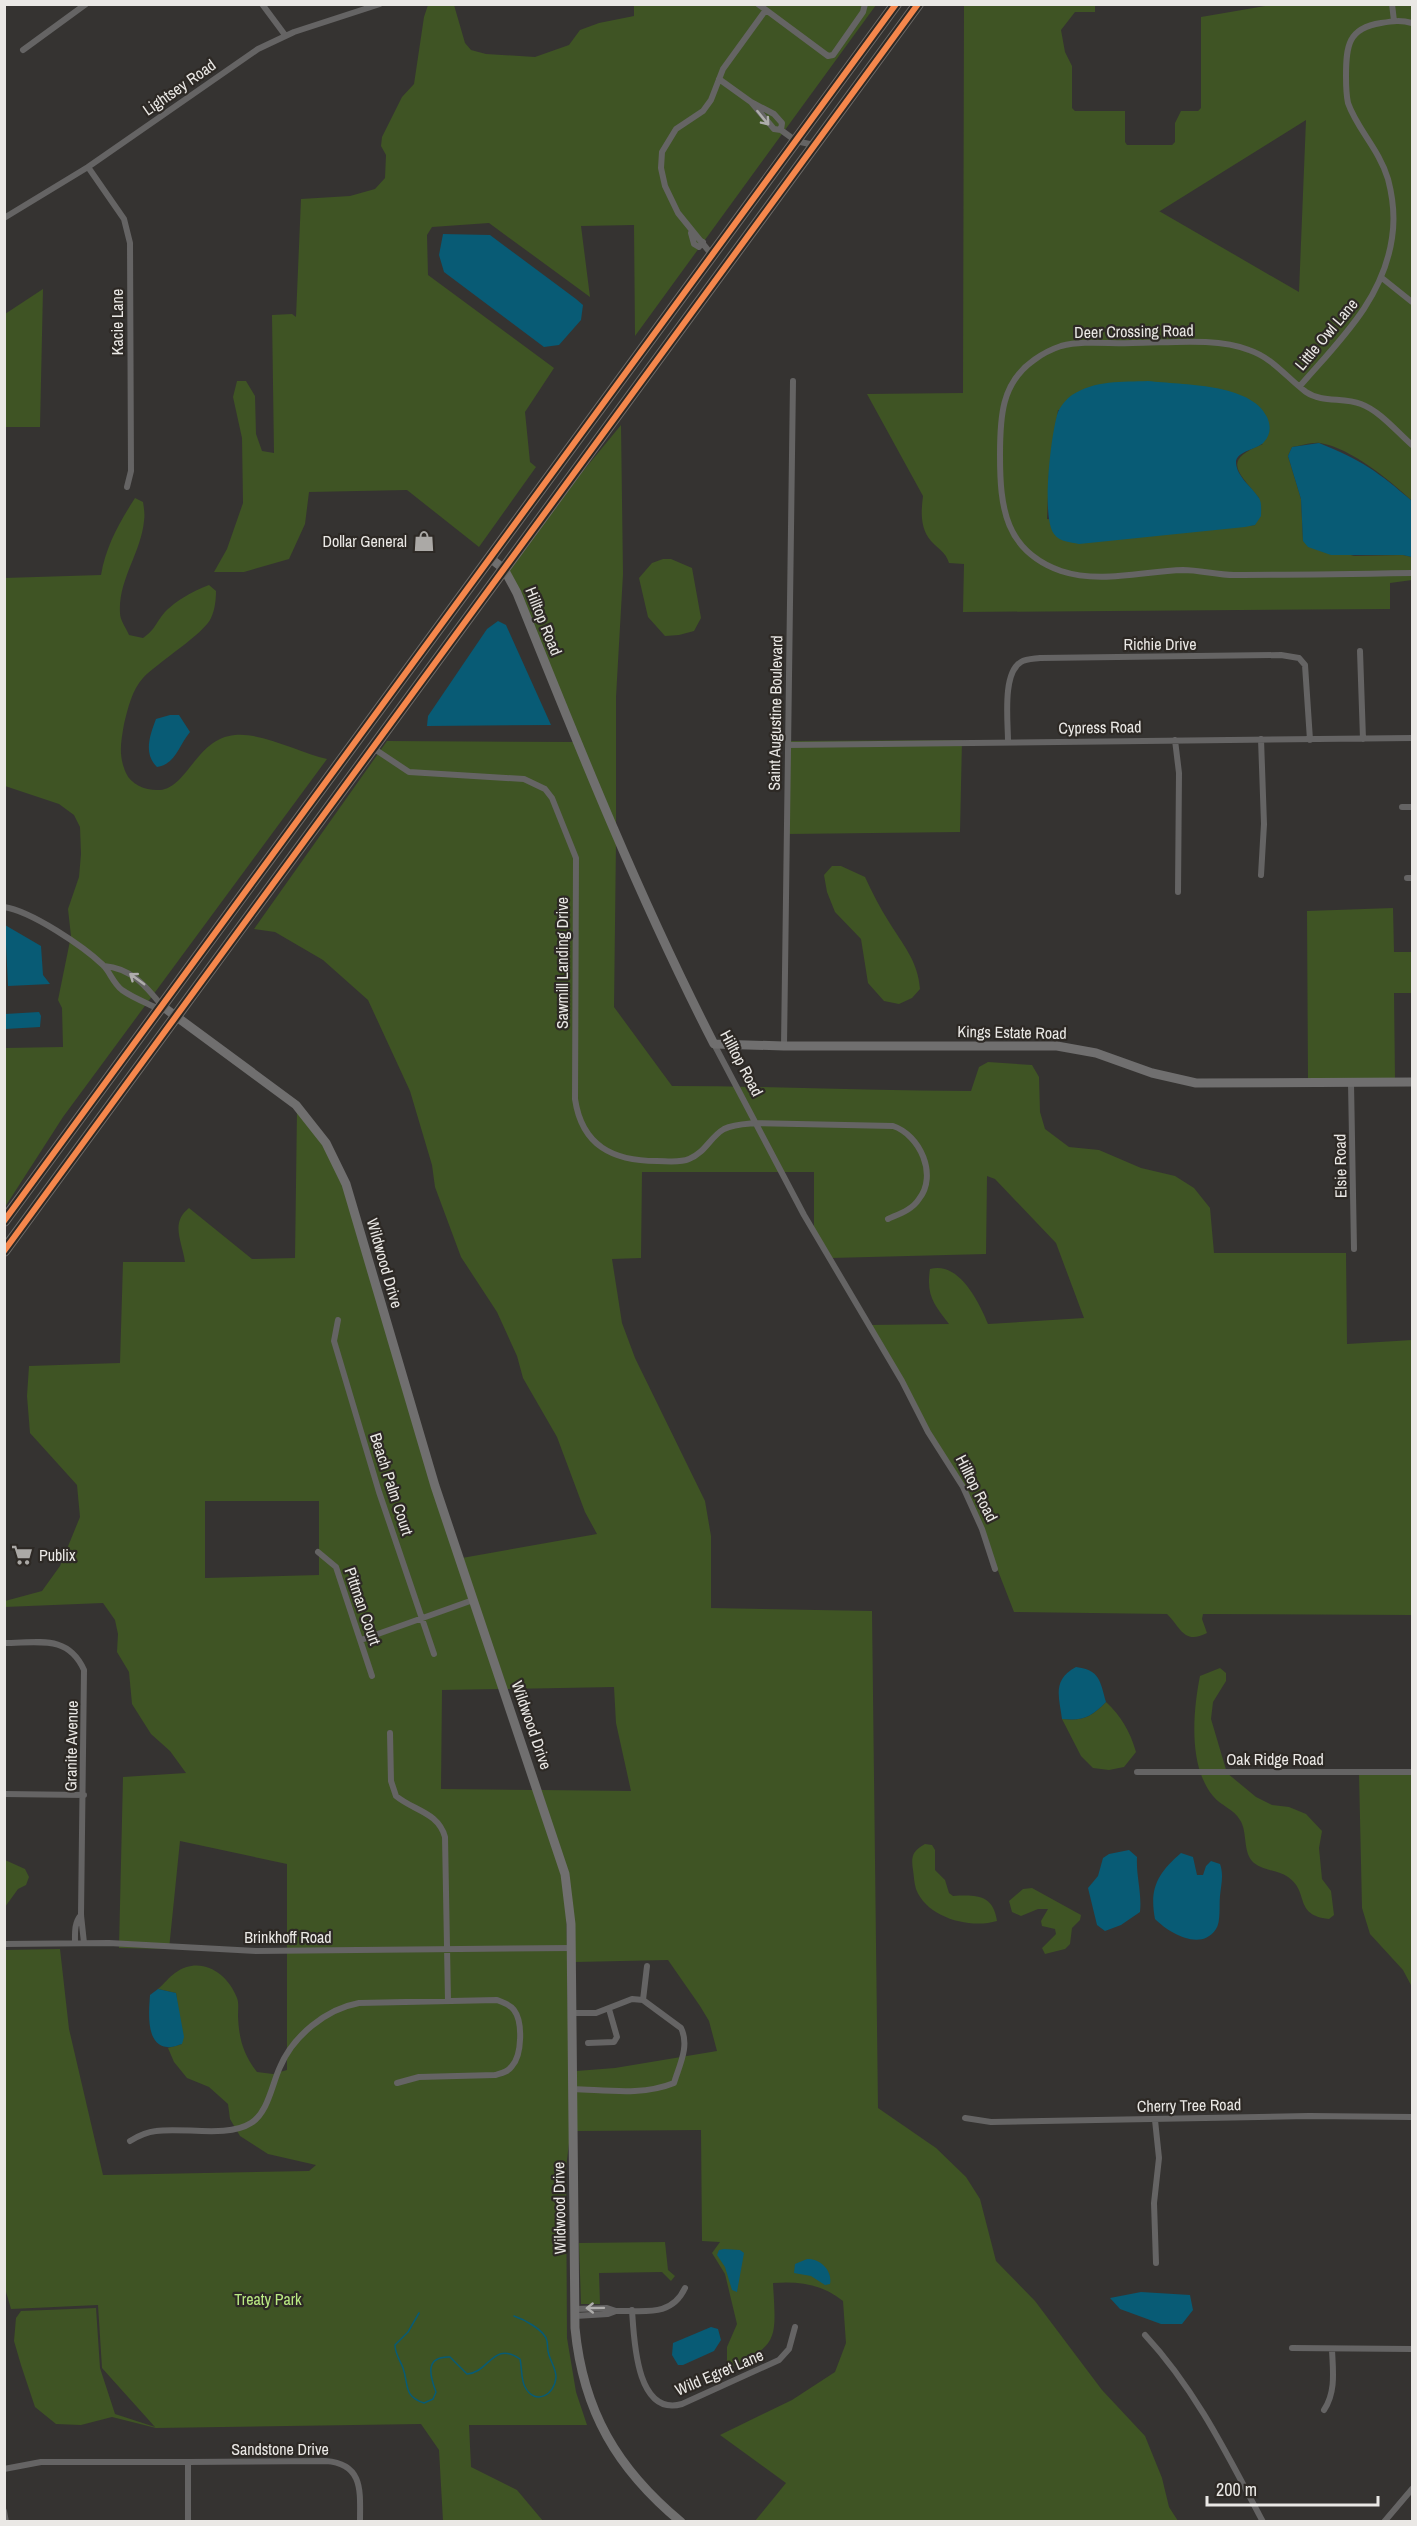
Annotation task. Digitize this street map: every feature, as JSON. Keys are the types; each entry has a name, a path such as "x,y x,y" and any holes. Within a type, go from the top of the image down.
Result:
{"highway":[{"path":"4,1221 896,4"},
{"path":"4,1251 918,4"}],"street":[{"path":"23,50 86,4"},
{"path":"262,4 285,35"},
{"name":"Lightsey Road","path":"4,218 88,167 258,49 285,35 380,4"},
{"path":"758,4 828,56 833,55 863,12 865,4"},
{"path":"1392,4 1394,21"},
{"path":"712,255 678,213 665,186 661,168 662,152 676,129 707,106 723,69 765,11"},
{"name":"Little Owl Lane","path":"1300,386 1366,309 1382,278 1393,235 1392,197 1381,160 1348,102 1346,55 1350,41 1362,28 1402,20 1413,22"},
{"path":"719,79 751,102 774,114 782,123 781,130"},
{"path":"751,102 774,129 781,130 796,141 815,145"},
{"name":"Kacie Lane","path":"88,167 124,219 130,243 131,471 127,487"},
{"path":"1382,278 1413,302"},
{"name":"Deer Crossing Road","path":"1413,445 1366,407 1350,402 1319,398 1300,386 1266,358 1250,350 1231,345 1078,344 1047,352 1021,370 1013,381 1002,405 1000,427 1001,504 1013,532 1025,549 1038,560 1065,572 1083,576 1183,570 1230,575 1413,573"},
{"name":"Saint Augustine Boulevard","path":"784,1046 793,381"},
{"name":"Hilltop Road","path":"490,558 504,569 517,592 648,909 676,970 804,1215 902,1381 928,1432 963,1487 982,1529 994,1569"},
{"path":"1360,651 1363,739"},
{"name":"Richie Drive","path":"1008,741 1010,678 1015,668 1023,661 1040,658 1281,655 1299,658 1305,665 1310,740"},
{"name":"Cypress Road","path":"788,745 1413,738"},
{"path":"1175,740 1179,773 1178,892"},
{"path":"1261,740 1264,824 1261,875"},
{"name":"Sawmill Landing Drive","path":"373,748 408,772 524,779 545,789 552,798 576,858 576,1110 581,1122 599,1146 609,1154 636,1161 687,1160 698,1155 724,1129 734,1125 756,1123 886,1124 901,1128 915,1142 926,1164 927,1179 924,1193 914,1206 888,1219"},
{"path":"1402,807 1413,807"},
{"path":"4,907 24,912 41,922 104,966 111,980 123,991 161,1007"},
{"path":"104,966 116,967 142,981 161,1007"},
{"name":"Wildwood Drive","path":"161,1007 177,1016 283,1093 310,1121 335,1159 346,1184 435,1486 560,1854 569,1894 575,2312 577,2348 588,2398 606,2436 636,2479 681,2522"},
{"name":"Kings Estate Road","path":"714,1044 1057,1046 1096,1053 1152,1074 1196,1083 1413,1082"},
{"name":"Elsie Road","path":"1351,1083 1353,1249"},
{"name":"Beach Palm Court","path":"338,1320 334,1341 379,1492 434,1654"},
{"name":"Pittman Court","path":"318,1552 336,1567 372,1676"},
{"path":"361,1640 473,1600"},
{"name":"Granite Avenue","path":"4,1643 52,1642 64,1645 74,1652 80,1661 85,1677 81,1915 84,1943"},
{"path":"390,1733 391,1781 396,1796 432,1815 445,1838 448,2001"},
{"name":"Oak Ridge Road","path":"1137,1772 1413,1772"},
{"path":"4,1794 84,1795"},
{"name":"Granite Avenue","path":"75,1943 75,1926 81,1915"},
{"name":"Brinkhoff Road","path":"4,1944 84,1943 256,1951 571,1948"},
{"path":"643,2000 647,1966"},
{"path":"572,2013 596,2013 632,1999 643,2000 681,2028 684,2034 684,2051 674,2083 660,2089 633,2092 573,2089"},
{"path":"130,2141 157,2130 232,2129 252,2123 266,2105 280,2067 294,2044 302,2034 341,2008 359,2003 497,2000 507,2004 515,2011 518,2021 519,2051 511,2068 495,2075 419,2077 397,2084"},
{"path":"588,2043 614,2042 617,2037 609,2009"},
{"name":"Cherry Tree Road","path":"965,2118 991,2122 1309,2116 1413,2117"},
{"path":"1155,2120 1159,2158 1154,2203 1156,2263"},
{"path":"575,2312 608,2308 616,2311 669,2308 679,2299 685,2288"},
{"name":"Wild Egret Lane","path":"632,2310 635,2346 644,2382 655,2400 670,2406 682,2404 779,2360 789,2349 795,2327"},
{"path":"1145,2336 1170,2363 1196,2400 1263,2522"},
{"path":"1292,2348 1413,2349"},
{"path":"1324,2410 1333,2388 1332,2350"},
{"name":"Sandstone Drive","path":"4,2469 41,2462 326,2462 341,2464 353,2474 359,2485 360,2522"},
{"path":"188,2462 188,2522"},
{"path":"1384,2522 1413,2489"},
{"path":"4,2511 6,2522"}],"green space":[{"path":"428,5 454,5 465,43 471,50 486,54 535,57 569,45 580,30 599,23 634,16 634,5 876,5 635,336 634,225 581,226 590,297 489,223 432,227 427,235 428,275 554,368 525,412 530,462 536,467 479,547 407,490 309,492 305,524 289,559 244,572 214,572 227,549 243,503 242,438 233,397 237,381 246,381 255,396 256,434 262,451 274,453 272,315 292,314 296,317 301,199 350,196 375,189 385,178 386,155 381,146 382,137 402,97 414,84 424,17"},
{"path":"964,5 1095,5 1095,12 1075,12 1061,30 1065,52 1072,66 1072,108 1075,111 1125,111 1125,142 1127,145 1172,145 1175,142 1175,123 1181,111 1198,111 1201,108 1201,17 1271,5 1412,5 1412,501 1370,466 1332,446 1317,443 1292,447 1288,456 1301,499 1303,541 1354,556 1403,555 1412,557 1412,580 1390,583 1390,609 963,612 964,564 949,563 944,553 927,536 922,520 923,496 867,394 963,393","holes":["1306,120 1299,292 1159,211 1160,211","1058,410 1263,444 1242,455 1237,467 1259,498 1255,525 1178,533 1047,519 1049,473"]},
{"path":"43,289 40,427 5,427 5,314"},
{"path":"621,425 623,574 616,697 616,828 509,571 565,493"},
{"path":"135,498 143,502 142,533 120,601 120,616 129,635 143,638 170,607 196,591 209,585 216,591 216,594 213,612 207,625 143,678 133,694 121,743 123,766 128,777 136,784 150,789 160,790 169,787 178,781 211,745 222,738 235,735 268,740 327,759 63,1117 5,1207 5,1048 63,1047 62,1008 58,1000 71,936 68,909 79,877 81,854 80,827 74,815 59,804 5,786 4,578 101,575 114,535"},
{"path":"671,559 692,568 701,618 694,631 665,636 648,617 639,578 652,563"},
{"path":"962,740 960,832 787,834 789,741"},
{"path":"387,741 574,742 616,842 614,1007 672,1086 971,1091 979,1067 988,1062 1032,1065 1039,1077 1040,1112 1045,1129 1069,1147 1099,1150 1141,1168 1175,1176 1194,1188 1210,1208 1214,1253 1346,1253 1347,1344 1412,1340 1412,1615 1203,1614 1202,1619 1207,1633 1193,1637 1184,1633 1167,1614 1014,1612 969,1496 937,1446 869,1325 949,1324 935,1305 930,1293 930,1269 940,1268 950,1271 966,1285 988,1324 1084,1318 1056,1243 995,1179 987,1176 986,1254 831,1258 814,1229 814,1172 642,1172 641,1258 612,1259 622,1323 635,1358 705,1501 711,1536 711,1608 872,1611 878,2108 936,2148 966,2177 980,2199 996,2261 1035,2301 1102,2390 1145,2436 1162,2478 1169,2507 1178,2521 755,2521 786,2483 720,2435 792,2400 835,2372 846,2343 843,2301 818,2287 773,2283 775,2317 771,2338 766,2346 757,2353 727,2369 727,2347 737,2324 725,2274 712,2253 720,2242 702,2241 701,2130 576,2131 576,2071 615,2068 717,2051 709,2021 668,1960 575,1962 568,1873 541,1790 631,1791 616,1723 614,1687 507,1689 462,1558 597,1534 585,1512 557,1437 523,1378 517,1356 497,1312 461,1257 435,1187 432,1165 410,1091 368,1000 323,960 275,932 254,929"},
{"path":"832,866 841,866 865,877 916,970 920,989 912,998 899,1004 884,1001 868,983 861,939 835,912 827,892 824,875"},
{"path":"1393,908 1394,952 1412,952 1412,993 1394,993 1395,1079 1308,1080 1307,911"},
{"name":"Treaty Park","path":"297,1110 324,1145 343,1185 500,1689 442,1690 441,1789 535,1790 558,1855 566,1894 570,2135 566,2168 567,2338 576,2392 587,2425 469,2425 471,2467 517,2490 543,2521 443,2521 439,2450 421,2424 156,2428 112,2417 81,2425 56,2424 35,2407 14,2341 16,2318 21,2311 96,2308 100,2368 115,2414 155,2427 102,2368 98,2305 11,2309 4,2285 4,1950 60,1949 69,2029 103,2175 309,2171 316,2165 268,2154 240,2136 230,2119 228,2104 209,2087 187,2078 174,2062 168,2048 182,2044 176,1993 158,1989 184,1968 203,1966 220,1974 237,1998 241,2039 252,2065 257,2072 273,2074 287,2070 287,1864 180,1841 169,1949 119,1948 123,1777 186,1773 170,1751 151,1734 132,1704 129,1672 117,1652 118,1634 115,1620 103,1603 4,1607 5,1601 42,1591 60,1566 80,1517 77,1485 30,1433 27,1396 29,1366 120,1363 123,1262 185,1262 179,1226 183,1214 189,1208 252,1259 295,1258","holes":["205,1501 319,1501 319,1575 205,1578"]},
{"path":"1220,1668 1226,1673 1226,1681 1213,1702 1211,1719 1227,1773 1256,1797 1272,1805 1289,1807 1306,1814 1322,1831 1319,1848 1322,1879 1331,1891 1334,1915 1329,1919 1310,1913 1299,1889 1288,1877 1262,1868 1250,1859 1240,1820 1213,1796 1205,1784 1199,1770 1194,1738 1196,1705 1200,1676"},
{"path":"1106,1702 1124,1724 1136,1752 1124,1767 1109,1770 1093,1768 1081,1756 1062,1719 1087,1717"},
{"path":"1412,1772 1412,1987 1403,1970 1370,1934 1362,1908 1359,1773"},
{"path":"925,1844 932,1845 935,1850 935,1870 945,1880 949,1893 953,1896 982,1898 992,1906 997,1921 974,1923 950,1919 939,1914 922,1899 915,1887 912,1861 917,1849"},
{"path":"5,1860 25,1869 29,1877 26,1885 18,1889 5,1907"},
{"path":"1032,1888 1081,1915 1080,1920 1072,1928 1070,1944 1065,1949 1045,1954 1042,1948 1056,1934 1055,1929 1042,1926 1041,1921 1048,1909 1038,1909 1021,1916 1012,1912 1009,1901 1023,1889"},
{"path":"665,2242 668,2270 675,2276 671,2281 662,2272 599,2273 600,2304 581,2304 579,2243"}],"water":[{"path":"443,234 490,235 583,305 581,320 559,345 544,347 444,272 439,255"},
{"path":"1148,381 1214,388 1246,398 1259,406 1268,420 1270,430 1268,436 1264,442 1239,456 1236,463 1242,477 1260,500 1261,516 1255,525 1245,527 1079,544 1059,539 1050,525 1048,474 1059,410 1070,396 1099,384"},
{"path":"1319,443 1369,467 1412,501 1412,557 1331,555 1308,547 1303,541 1301,499 1288,456 1292,447"},
{"path":"498,621 506,625 551,725 427,726 428,716 487,629"},
{"path":"179,715 190,732 173,758 157,767 150,756 150,738 156,719"},
{"path":"5,925 41,946 43,975 50,984 8,986"},
{"path":"39,1012 40,1027 5,1029 5,1014"},
{"path":"1076,1667 1090,1671 1098,1678 1106,1702 1087,1717 1062,1719 1060,1683 1068,1672"},
{"path":"1129,1850 1137,1857 1140,1912 1121,1925 1105,1931 1097,1925 1088,1888 1098,1876 1103,1858 1109,1854"},
{"path":"1181,1853 1193,1857 1197,1875 1203,1875 1206,1866 1211,1861 1220,1864 1221,1868 1219,1922 1210,1936 1202,1939 1185,1938 1168,1930 1155,1919 1153,1898 1157,1882 1166,1867"},
{"path":"158,1989 176,1993 184,2037 182,2044 173,2047 160,2045 152,2034 149,2018 150,1995"},
{"path":"719,2250 740,2250 744,2253 737,2292 732,2290 725,2267 717,2255"},
{"path":"812,2259 824,2266 830,2274 830,2284 825,2285 811,2276 794,2273 795,2264"},
{"path":"1141,2292 1190,2295 1193,2310 1182,2324 1161,2324 1120,2309 1110,2298"},
{"path":"711,2327 718,2329 721,2340 714,2351 683,2365 678,2365 672,2355 673,2343"}],"waterway":[{"path":"419,2313 408,2332 395,2345 408,2389 413,2397 424,2403 433,2399 436,2392 431,2374 433,2363 436,2360 450,2357 467,2374 481,2369 497,2355 511,2354 520,2359 523,2381 529,2393 539,2397 548,2393 556,2377 545,2337 533,2326 514,2316"}],"cycle path":[{"path":"4,1221 896,4"},
{"path":"4,1251 918,4"}],"place":[{"name":"Dollar General","path":"424,541"},
{"name":"Publix","path":"22,1555"}]}
